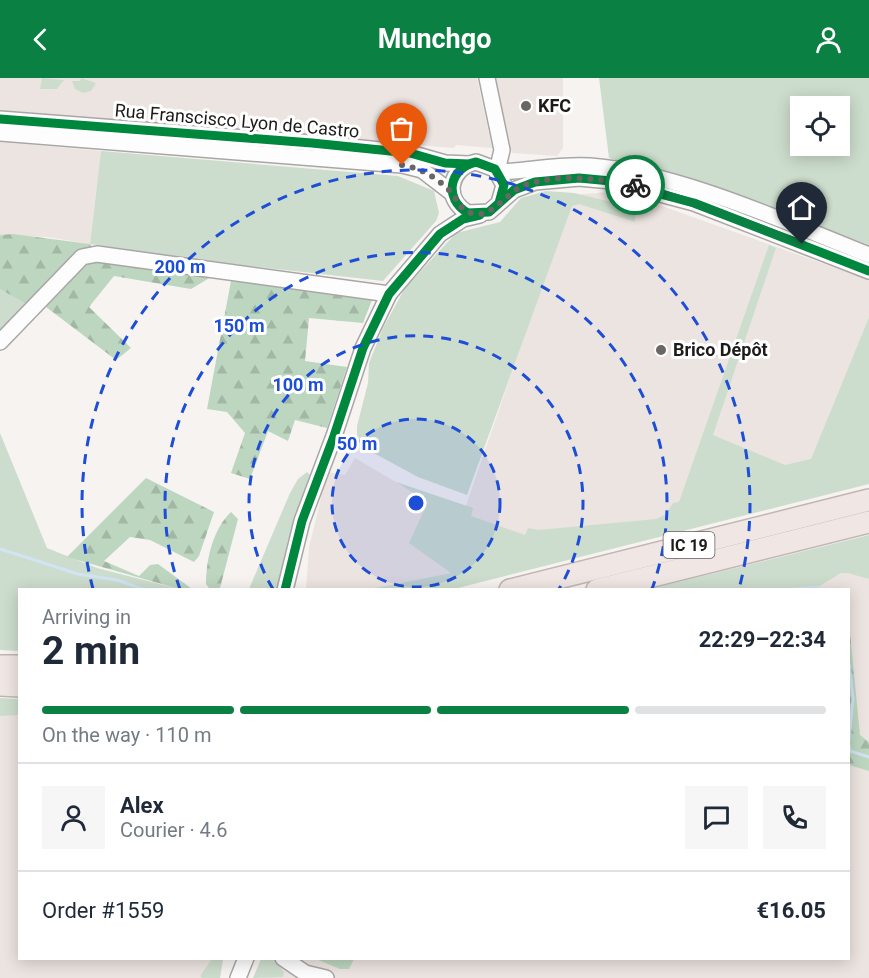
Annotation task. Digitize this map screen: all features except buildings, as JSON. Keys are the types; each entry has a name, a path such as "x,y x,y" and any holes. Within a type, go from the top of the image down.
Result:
{"highway":[{"name":"IC 19","path":"518,588 869,500"},
{"name":"IC 19","path":"605,588 869,522"},
{"path":"0,666 18,666"},
{"path":"0,685 18,686"}],"street":[{"path":"487,78 501,147 497,171 504,185 499,203"},
{"name":"Rua Franscisco Lyon de Castro","path":"0,119 312,143 410,153 445,163 476,163"},
{"name":"Rua Franscisco Lyon de Castro","path":"0,133 402,165 422,170 452,194"},
{"path":"285,588 302,521 334,436 363,348 388,294 440,234 451,214 454,177 476,163 494,156 501,147"},
{"path":"501,147 517,166 533,170"},
{"path":"476,163 497,171 589,166 655,178 751,210 869,255"},
{"path":"440,234 460,221 482,214 514,190 535,182 579,178 635,185 765,229 869,271"},
{"path":"452,194 462,209 482,214"},
{"path":"0,342 82,257 97,254 388,294"},
{"path":"238,978 245,960"},
{"path":"285,960 298,975 326,978"}],"shaded area":[{"path":"0,78 477,78 492,148 456,145 454,148 220,129 216,127 215,119 201,118 200,124 189,123 187,126 0,110"},
{"path":"495,78 563,78 563,148 557,156 512,153"},
{"path":"0,142 101,151 90,244 48,237 0,235"},
{"path":"620,191 869,280 869,317 804,477 559,553 462,517 573,195"},
{"path":"355,458 428,501 451,573 375,588 306,588 309,548 327,472 345,475"},
{"path":"869,553 869,978 262,978 273,960 850,960 850,588 722,588"},
{"path":"0,713 18,714 18,960 223,960 220,978 0,978"}],"green space":[{"path":"42,78 64,80 57,89 40,89"},
{"path":"81,78 96,83 91,91 83,93 75,89 72,81 80,81"},
{"path":"599,78 869,78 869,245 715,187 609,158"},
{"path":"101,151 398,176 434,191 439,213 436,221 383,281 205,261 90,244"},
{"path":"546,191 574,193 628,206 635,211 635,222 579,204 572,206 467,495 418,477 357,444 357,426 368,383 369,363 383,328 405,288 456,233 500,222 521,198"},
{"path":"13,234 90,244 102,260 211,277 191,289 114,276 89,307 131,348 116,360 46,307 29,306 0,289 0,235"},
{"path":"769,245 776,248 713,435 785,465 811,459 869,317 869,484 458,588 375,588 451,573 409,543 428,502 396,482 473,508 471,516 525,535 528,528 538,530 656,519 665,515 673,503 679,502"},
{"path":"231,281 374,295 363,323 309,318 305,361 347,367 327,428 295,420 288,441 268,431 250,479 231,473 245,433 227,412 207,409"},
{"path":"0,289 29,306 0,336"},
{"path":"0,433 47,548 97,568 175,588 18,588 18,651 0,650"},
{"path":"307,472 310,475 288,540 277,588 249,588 290,493 298,479"},
{"path":"146,478 214,512 199,556 194,562 150,540 130,537 104,561 139,576 150,565 158,564 191,588 176,588 67,557"},
{"path":"231,512 238,519 220,588 209,588 206,584 206,574 209,555 219,527"},
{"path":"869,535 869,579 841,573 816,588 654,588"},
{"path":"850,633 860,735 869,742 869,771 850,765"},
{"path":"0,698 18,699 18,715 0,716"},
{"path":"211,960 223,960 220,978 200,976"},
{"path":"261,960 274,960 284,972 283,977 253,978"},
{"path":"318,960 354,960 349,969 340,969"}],"waterway":[{"path":"0,549 78,574 117,580 139,588"},
{"path":"806,588 817,587"},
{"path":"850,672 853,699 850,730"},
{"path":"850,751 869,757"}],"cycle path":[{"path":"0,119 312,143 410,153 445,163 469,164"},
{"path":"499,203 504,185 495,169 476,162 467,165 455,177 452,192 460,207 468,213 489,212 514,190 535,182 579,178 611,181 694,203 869,271"},
{"path":"285,588 302,521 334,436 363,348 389,294 440,234 463,219 480,215"}],"way so far":[{"path":"402,165 412,166 432,176 452,193 453,198 462,209 475,214 489,212 514,190 535,182 579,178 635,185"}],"place":[{"name":"KFC","path":"526,106"},
{"name":"Brico Dépôt","path":"661,350"}],"route":[{"path":"635,185 693,203 802,244"}]}
